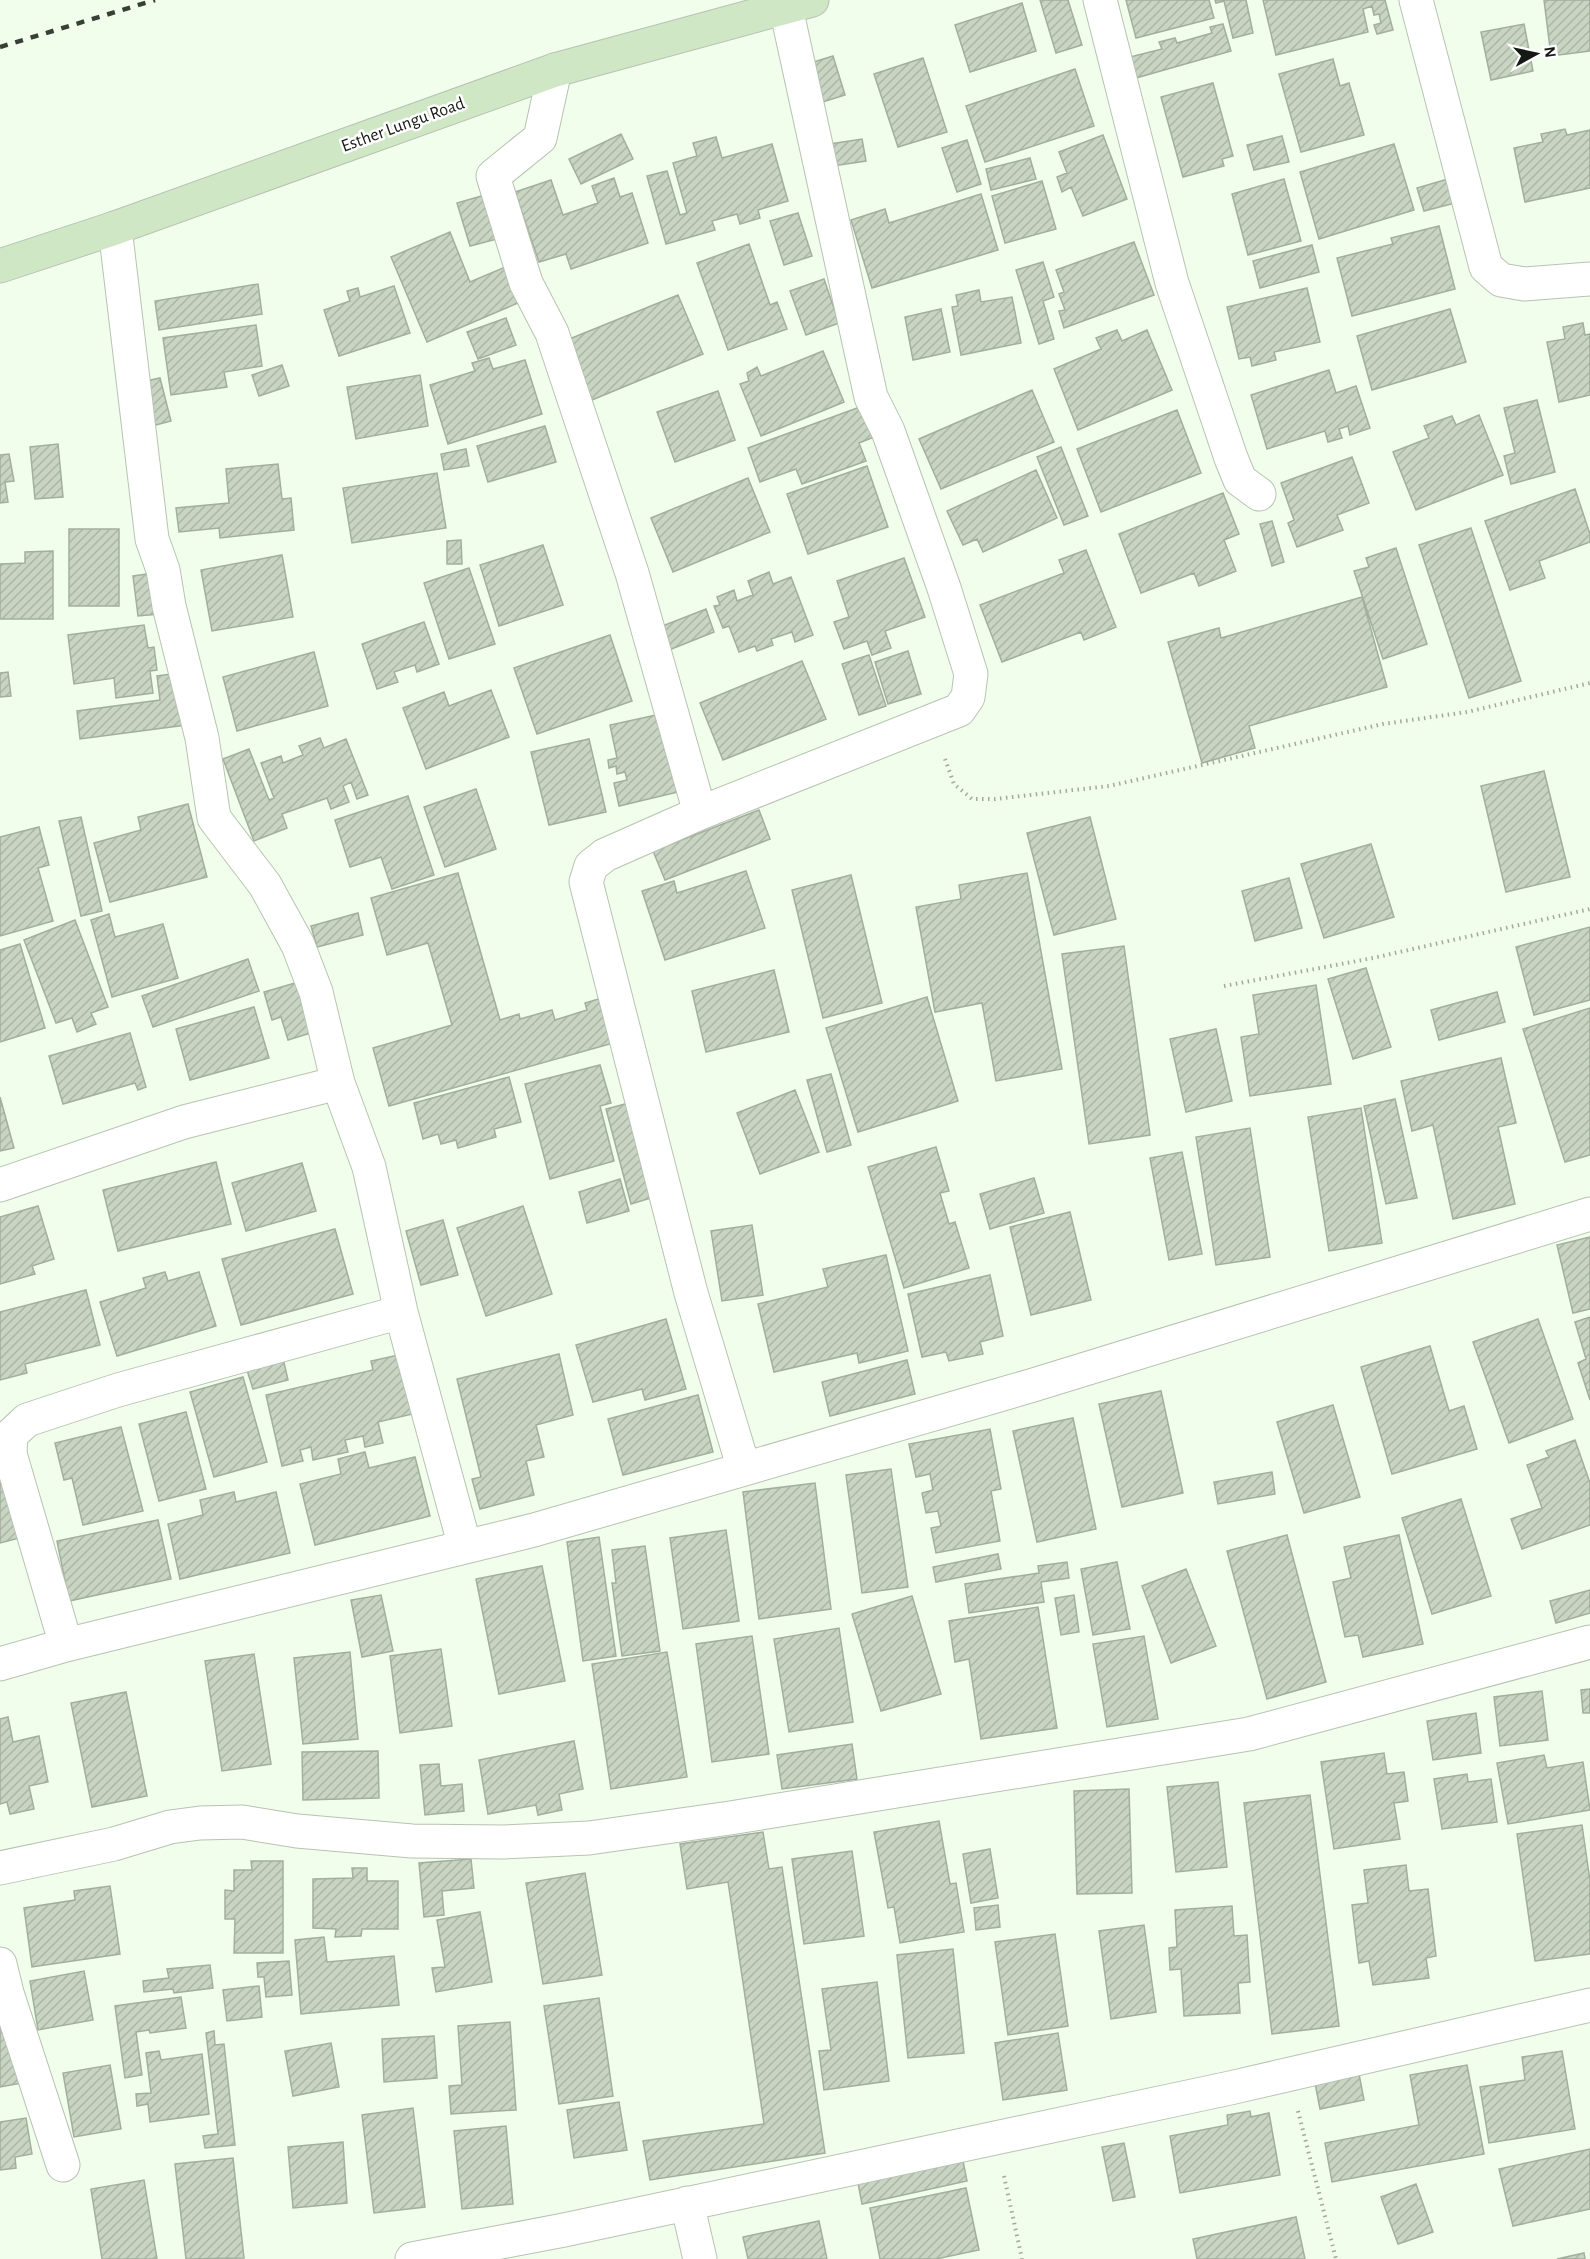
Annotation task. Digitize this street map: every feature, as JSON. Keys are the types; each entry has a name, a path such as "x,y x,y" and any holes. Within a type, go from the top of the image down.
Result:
{"street":[{"path":"1100,0 1172,283 1231,459 1240,480 1259,494"},
{"path":"1416,0 1486,267 1501,280 1524,284 1590,279"},
{"path":"744,1469 691,1293 586,882 591,866 605,855 700,813 959,710 968,697 971,674 944,588 888,431 871,397 799,4"},
{"name":"Esther Lungu Road","path":"0,266 115,228 555,70 799,4"},
{"path":"555,70 540,138 493,176 526,283 552,333 632,573 700,813"},
{"path":"115,228 152,539 163,570 169,606 202,738 214,818 265,885 298,945 316,992 338,1083 369,1167 401,1312 465,1547"},
{"path":"0,1185 184,1122 338,1083"},
{"path":"0,1664 66,1645 534,1530 1030,1386 1590,1214"},
{"path":"66,1645 10,1454 11,1435 27,1420 106,1394 401,1312"},
{"path":"0,1868 114,1844 170,1827 200,1823 242,1822 297,1831 412,1841 503,1842 589,1838 730,1818 1249,1734 1590,1642"},
{"path":"0,1964 7,1993 63,2164"},
{"path":"412,2259 564,2230 1288,2075 1590,2005"},
{"path":"687,2203 700,2259"}],"path":[{"path":"931,721 954,784 972,799 995,799 1109,786 1383,724 1467,712 1590,683"},
{"path":"1224,986 1373,958 1590,909"},
{"path":"1288,2075 1336,2259"},
{"path":"996,2137 1022,2259"}],"building":[{"path":"1040,0 1068,0 1082,45 1056,53"},
{"path":"1126,0 1209,0 1214,18 1136,38"},
{"path":"1215,0 1246,0 1253,33 1233,38 1224,1 1216,3"},
{"path":"1263,0 1385,0 1393,30 1377,34 1374,25 1381,23 1379,14 1374,15 1372,6 1363,9 1368,32 1276,55"},
{"path":"1544,0 1590,0 1590,51 1551,56"},
{"path":"1022,3 1036,51 970,72 955,25"},
{"path":"1223,24 1231,51 1136,78 1130,57 1162,49 1159,42 1175,38 1177,43 1212,33 1210,27"},
{"path":"1524,24 1533,71 1491,80 1481,32"},
{"path":"833,56 845,95 816,104 804,65"},
{"path":"923,58 947,132 898,147 874,74"},
{"path":"1333,59 1340,86 1349,83 1364,135 1301,152 1279,74"},
{"path":"1075,69 1094,126 985,162 966,106"},
{"path":"1213,83 1233,156 1222,159 1224,166 1183,177 1161,97"},
{"path":"1565,129 1567,135 1590,130 1590,188 1525,202 1514,148 1543,142 1541,134"},
{"path":"621,134 633,159 581,184 569,159"},
{"path":"1103,135 1127,199 1083,216 1071,187 1062,192 1057,177 1067,173 1059,152"},
{"path":"1282,136 1289,162 1254,170 1247,145"},
{"path":"716,137 722,158 772,144 788,201 758,210 760,218 740,224 737,214 712,221 715,230 666,244 647,176 667,171 680,215 687,213 673,163 697,156 693,143"},
{"path":"862,139 866,161 833,166 830,144"},
{"path":"967,140 981,184 957,192 942,148"},
{"path":"1394,144 1414,210 1319,239 1300,172"},
{"path":"1030,158 1036,179 991,190 986,169"},
{"path":"614,178 620,197 632,193 648,243 571,269 566,254 539,262 515,192 551,180 563,215 598,203 592,186"},
{"path":"1284,179 1301,241 1248,255 1232,194"},
{"path":"1448,179 1455,203 1424,211 1417,188"},
{"path":"1042,181 1056,229 1005,243 992,196"},
{"path":"981,194 998,250 872,288 851,220 885,209 889,223"},
{"path":"485,195 497,239 470,246 457,203"},
{"path":"798,213 812,256 784,265 770,221"},
{"path":"1439,226 1455,289 1352,316 1337,258 1393,244 1391,238"},
{"path":"450,232 470,282 510,265 525,300 427,342 391,257"},
{"path":"1134,242 1154,295 1064,328 1059,311 1065,310 1059,294 1064,292 1056,270"},
{"path":"749,244 770,305 777,302 787,329 728,350 697,263"},
{"path":"1312,245 1319,272 1260,288 1253,261"},
{"path":"1043,262 1054,297 1043,301 1054,339 1039,344 1016,270"},
{"path":"824,279 839,323 806,335 790,291"},
{"path":"258,284 262,314 159,330 155,301"},
{"path":"394,286 410,333 339,356 324,310 350,301 347,291 358,288 360,297"},
{"path":"1307,288 1320,342 1274,352 1276,360 1252,366 1250,357 1239,359 1227,307"},
{"path":"979,290 981,302 1012,297 1021,343 961,355 952,307 958,306 956,295"},
{"path":"678,295 703,354 592,400 567,340"},
{"path":"941,309 950,352 913,360 905,317"},
{"path":"1450,309 1466,362 1372,390 1357,336"},
{"path":"506,318 516,345 478,359 467,332"},
{"path":"1583,323 1585,335 1590,334 1590,395 1559,402 1547,342 1565,339 1563,327"},
{"path":"256,325 262,366 224,372 227,387 171,395 163,338"},
{"path":"1117,330 1122,341 1147,330 1172,390 1078,430 1054,369 1101,349 1096,338"},
{"path":"823,351 844,402 761,436 740,384 749,381 747,373 757,367 761,376"},
{"path":"489,358 493,369 525,360 542,414 448,444 430,385 475,371 472,363"},
{"path":"282,365 289,386 259,396 252,375"},
{"path":"1329,370 1336,393 1356,386 1370,428 1350,435 1348,426 1339,429 1342,438 1328,442 1325,431 1267,449 1251,395"},
{"path":"420,375 428,426 356,439 347,387"},
{"path":"160,378 171,421 148,427 137,383"},
{"path":"1032,390 1054,442 941,489 919,439"},
{"path":"718,391 735,440 675,462 657,412"},
{"path":"1537,400 1555,472 1511,484 1504,456 1515,453 1504,408"},
{"path":"868,404 879,435 859,443 866,461 802,484 796,469 760,482 748,448"},
{"path":"1177,410 1201,473 1101,512 1077,449"},
{"path":"1479,415 1503,475 1416,510 1393,452 1429,438 1424,426 1452,416 1456,425"},
{"path":"545,426 556,462 488,482 477,446"},
{"path":"58,444 63,497 35,499 30,447"},
{"path":"1061,447 1088,516 1064,525 1037,457"},
{"path":"466,449 469,466 444,470 441,454"},
{"path":"9,454 14,481 5,482 8,502 0,503 0,455"},
{"path":"1352,457 1369,503 1337,515 1343,530 1297,547 1288,523 1294,520 1281,483"},
{"path":"278,464 282,499 291,498 294,530 220,538 219,528 179,532 176,508 229,503 226,469"},
{"path":"867,466 888,527 808,554 787,494"},
{"path":"1036,470 1057,518 983,552 977,539 963,545 947,511"},
{"path":"437,473 446,528 352,543 343,488"},
{"path":"748,478 770,532 673,572 651,518"},
{"path":"1575,489 1590,534 1590,542 1539,561 1545,578 1510,590 1485,521"},
{"path":"1223,493 1239,534 1224,540 1236,571 1199,586 1194,573 1141,593 1119,534"},
{"path":"1272,521 1284,562 1272,566 1260,524"},
{"path":"1471,528 1521,681 1469,698 1419,545"},
{"path":"69,529 119,529 119,606 69,606"},
{"path":"461,540 462,564 447,564 447,541"},
{"path":"543,545 563,605 499,626 480,565"},
{"path":"1396,548 1427,644 1383,659 1354,571 1369,567 1366,558"},
{"path":"1086,550 1116,627 1084,640 1081,632 1002,662 980,605 1064,573 1059,560"},
{"path":"53,551 53,619 0,619 0,564 25,563 25,552"},
{"path":"282,555 293,617 212,631 201,570"},
{"path":"904,558 925,617 885,631 891,648 872,655 867,641 844,649 834,622 849,617 837,581"},
{"path":"469,568 495,644 449,659 424,583"},
{"path":"769,572 773,584 791,577 813,635 795,642 792,632 771,639 773,645 757,651 755,646 739,652 729,626 723,628 714,606 720,605 717,597 734,590 737,601 753,595 748,581"},
{"path":"154,573 159,614 138,616 133,576"},
{"path":"1362,597 1387,687 1249,726 1255,748 1202,763 1168,642 1219,628 1221,638"},
{"path":"706,609 714,632 669,650 660,627"},
{"path":"424,622 439,664 417,672 415,665 394,672 398,682 377,689 362,644"},
{"path":"144,625 148,648 154,647 157,670 150,671 153,693 116,698 114,678 74,684 68,635"},
{"path":"610,635 632,701 537,734 514,668"},
{"path":"908,651 921,694 888,704 875,662"},
{"path":"314,652 328,706 237,731 223,677"},
{"path":"869,655 886,706 859,715 842,664"},
{"path":"802,661 826,719 723,760 700,703"},
{"path":"8,672 11,696 0,697 0,673"},
{"path":"179,673 186,725 80,739 77,711 160,700 157,676"},
{"path":"491,690 509,737 426,769 403,708 444,692 449,706"},
{"path":"661,714 678,792 619,806 614,783 627,780 625,772 617,774 616,766 609,768 608,760 617,758 610,725"},
{"path":"320,738 324,748 346,739 368,795 357,799 351,782 343,786 349,802 331,809 327,798 282,814 287,828 254,841 223,759 249,749 269,800 274,798 261,763 281,756 283,763 303,755 299,746"},
{"path":"589,739 606,812 549,825 531,752"},
{"path":"1544,771 1570,877 1506,892 1481,786"},
{"path":"476,789 496,849 445,867 424,807"},
{"path":"408,796 434,875 392,889 381,857 350,867 335,820"},
{"path":"188,804 207,877 110,902 94,843 141,830 138,817"},
{"path":"759,810 770,839 665,880 653,851"},
{"path":"81,817 102,911 81,916 59,821"},
{"path":"1090,817 1116,919 1054,935 1027,833"},
{"path":"39,827 49,865 38,868 53,921 0,936 0,837"},
{"path":"1371,844 1394,917 1324,938 1301,864"},
{"path":"746,871 765,928 665,960 642,891 674,881 677,893"},
{"path":"458,873 500,1020 519,1014 520,1019 552,1010 555,1020 587,1010 585,1003 612,995 624,1040 389,1106 373,1048 452,1025 428,943 387,955 371,898"},
{"path":"1027,873 1062,1069 996,1081 982,1003 935,1012 916,907 961,899 959,885"},
{"path":"851,875 882,1003 823,1018 792,890"},
{"path":"1289,878 1302,928 1255,941 1242,891"},
{"path":"358,913 363,935 317,947 311,926"},
{"path":"109,914 115,937 163,924 178,978 112,997 91,920"},
{"path":"75,920 108,1007 91,1013 96,1024 77,1032 72,1018 56,1023 24,940"},
{"path":"1590,927 1590,1000 1534,1015 1516,947"},
{"path":"20,944 45,1028 0,1042 0,950"},
{"path":"1124,946 1150,1135 1089,1144 1062,954"},
{"path":"248,959 259,991 153,1027 142,996"},
{"path":"1366,968 1391,1047 1353,1059 1328,979"},
{"path":"774,970 789,1032 706,1052 692,991"},
{"path":"302,981 317,1031 288,1040 281,1017 272,1020 264,992"},
{"path":"1316,985 1331,1084 1250,1096 1241,1037 1259,1034 1253,995"},
{"path":"1497,992 1505,1022 1439,1040 1431,1010"},
{"path":"927,997 958,1101 858,1132 826,1028"},
{"path":"254,1007 269,1058 190,1080 176,1029"},
{"path":"1590,1008 1590,1155 1565,1162 1523,1029"},
{"path":"1216,1029 1232,1101 1186,1112 1170,1039"},
{"path":"130,1033 146,1087 138,1090 135,1083 63,1104 49,1056"},
{"path":"1501,1058 1516,1123 1498,1127 1515,1204 1453,1219 1433,1125 1412,1131 1401,1081"},
{"path":"600,1065 611,1103 600,1106 614,1161 550,1179 525,1084"},
{"path":"831,1074 851,1145 827,1152 807,1080"},
{"path":"509,1077 521,1122 494,1129 496,1137 458,1148 456,1140 441,1144 438,1134 423,1139 414,1103"},
{"path":"795,1090 819,1152 760,1174 737,1113"},
{"path":"0,1097 14,1148 0,1151"},
{"path":"1395,1099 1417,1198 1386,1204 1364,1106"},
{"path":"629,1103 654,1197 631,1204 606,1109"},
{"path":"1361,1108 1382,1243 1329,1251 1308,1117"},
{"path":"1250,1128 1270,1257 1216,1265 1196,1137"},
{"path":"936,1147 949,1191 940,1193 949,1224 955,1222 969,1268 904,1288 868,1167"},
{"path":"1182,1152 1202,1254 1169,1260 1150,1158"},
{"path":"216,1162 231,1224 118,1251 103,1190"},
{"path":"302,1163 316,1211 246,1231 232,1183"},
{"path":"1034,1178 1044,1213 990,1229 980,1194"},
{"path":"620,1179 629,1211 587,1223 579,1192"},
{"path":"38,1206 54,1259 32,1266 35,1274 0,1284 0,1217"},
{"path":"523,1206 552,1294 486,1316 457,1228"},
{"path":"1070,1212 1091,1300 1031,1315 1010,1227"},
{"path":"443,1220 458,1275 421,1285 406,1231"},
{"path":"752,1225 763,1295 722,1301 711,1231"},
{"path":"335,1229 353,1294 241,1325 222,1259"},
{"path":"1590,1237 1590,1309 1573,1313 1557,1245"},
{"path":"886,1255 908,1351 859,1363 857,1353 774,1372 758,1304 828,1287 823,1269"},
{"path":"165,1272 168,1281 199,1272 216,1326 117,1356 100,1302 146,1288 143,1278"},
{"path":"990,1275 1003,1336 980,1342 983,1354 949,1361 946,1352 922,1357 908,1294"},
{"path":"86,1290 100,1345 25,1364 27,1373 0,1380 0,1312"},
{"path":"1590,1317 1590,1400 1578,1363 1586,1359 1575,1322"},
{"path":"666,1319 686,1389 645,1400 642,1389 593,1402 576,1345"},
{"path":"1538,1319 1573,1419 1509,1443 1473,1342"},
{"path":"1430,1346 1449,1411 1464,1406 1477,1449 1392,1474 1361,1367"},
{"path":"408,1353 421,1412 378,1422 383,1443 365,1447 363,1436 345,1440 348,1452 313,1460 311,1447 300,1450 303,1461 282,1466 266,1395 373,1370 371,1361"},
{"path":"282,1354 288,1380 253,1389 245,1364"},
{"path":"559,1354 573,1415 536,1425 544,1457 526,1461 534,1495 480,1509 472,1479 481,1477 457,1379"},
{"path":"907,1360 915,1394 830,1416 822,1382"},
{"path":"243,1377 267,1462 214,1477 190,1392"},
{"path":"1161,1391 1183,1493 1122,1507 1099,1404"},
{"path":"698,1395 713,1452 623,1475 608,1419"},
{"path":"1333,1405 1360,1497 1304,1513 1277,1422"},
{"path":"186,1412 206,1489 159,1501 139,1424"},
{"path":"1073,1418 1096,1529 1037,1542 1013,1431"},
{"path":"121,1427 143,1511 83,1525 72,1478 64,1480 55,1443"},
{"path":"990,1429 1001,1489 991,1491 1000,1541 936,1553 931,1528 941,1526 938,1511 926,1513 922,1493 933,1490 930,1474 916,1477 909,1444"},
{"path":"1575,1440 1590,1483 1590,1525 1522,1549 1511,1519 1542,1508 1527,1465 1549,1457 1546,1451"},
{"path":"365,1452 369,1468 415,1457 430,1516 315,1545 300,1484 341,1474 338,1459"},
{"path":"891,1469 908,1587 862,1593 846,1475"},
{"path":"1272,1472 1275,1494 1218,1504 1214,1482"},
{"path":"7,1481 23,1537 0,1543 0,1483"},
{"path":"815,1483 831,1609 759,1619 743,1492"},
{"path":"234,1492 236,1502 276,1492 290,1553 180,1579 168,1524 203,1515 200,1500"},
{"path":"1461,1499 1491,1596 1432,1614 1402,1518"},
{"path":"158,1520 171,1579 69,1601 57,1541"},
{"path":"726,1530 739,1621 683,1629 670,1538"},
{"path":"1287,1535 1326,1682 1267,1699 1227,1551"},
{"path":"1399,1535 1423,1644 1363,1657 1358,1635 1345,1637 1333,1582 1351,1578 1344,1547"},
{"path":"599,1537 616,1656 583,1661 567,1542"},
{"path":"645,1546 660,1651 622,1656 612,1583 616,1583 612,1550"},
{"path":"998,1554 1001,1569 936,1582 933,1567"},
{"path":"1067,1562 1069,1578 1041,1582 1044,1602 969,1613 965,1584 1039,1573 1038,1566"},
{"path":"1117,1562 1130,1629 1093,1635 1081,1569"},
{"path":"542,1566 565,1681 499,1694 476,1579"},
{"path":"1186,1569 1216,1646 1171,1663 1142,1586"},
{"path":"1590,1590 1590,1613 1556,1623 1550,1601"},
{"path":"381,1595 393,1651 362,1657 351,1600"},
{"path":"1074,1595 1079,1632 1061,1635 1055,1598"},
{"path":"912,1596 941,1694 881,1711 852,1614"},
{"path":"1038,1607 1057,1728 981,1739 969,1659 955,1662 949,1621"},
{"path":"839,1628 853,1722 789,1732 774,1639"},
{"path":"752,1636 769,1754 712,1762 696,1644"},
{"path":"1144,1636 1158,1719 1107,1727 1093,1644"},
{"path":"441,1649 452,1726 400,1733 390,1656"},
{"path":"350,1652 358,1739 303,1744 294,1658"},
{"path":"667,1652 687,1777 611,1789 592,1664"},
{"path":"254,1654 271,1764 222,1771 205,1661"},
{"path":"1590,1689 1590,1713 1583,1713 1581,1690"},
{"path":"1542,1691 1548,1740 1500,1746 1494,1697"},
{"path":"126,1692 147,1796 92,1807 71,1703"},
{"path":"1476,1713 1481,1753 1433,1760 1427,1721"},
{"path":"8,1717 13,1742 39,1736 48,1782 29,1786 34,1809 10,1814 7,1802 0,1804 0,1719"},
{"path":"574,1741 583,1789 559,1794 562,1810 538,1815 536,1805 488,1814 479,1760"},
{"path":"852,1744 857,1779 782,1789 777,1755"},
{"path":"378,1751 379,1798 303,1800 302,1752"},
{"path":"1384,1753 1387,1774 1404,1772 1408,1801 1394,1803 1400,1839 1334,1849 1321,1762"},
{"path":"1544,1755 1547,1768 1583,1762 1590,1810 1508,1824 1497,1763"},
{"path":"439,1764 441,1786 462,1784 464,1811 425,1815 420,1765"},
{"path":"1467,1774 1468,1782 1491,1779 1497,1822 1442,1829 1434,1779"},
{"path":"1218,1782 1227,1867 1176,1872 1167,1787"},
{"path":"1129,1789 1132,1893 1077,1894 1074,1791"},
{"path":"1310,1795 1339,2026 1272,2034 1244,1803"},
{"path":"939,1821 950,1884 956,1883 964,1932 900,1943 894,1907 888,1908 874,1832"},
{"path":"1582,1825 1590,1881 1590,1954 1535,1961 1517,1834"},
{"path":"763,1832 769,1869 782,1867 825,2153 650,2180 643,2141 764,2124 728,1882 687,1889 680,1844"},
{"path":"990,1849 998,1898 971,1903 963,1854"},
{"path":"852,1851 864,1936 804,1944 792,1859"},
{"path":"471,1859 474,1888 442,1891 444,1915 424,1917 419,1863"},
{"path":"251,1861 283,1861 283,1953 234,1953 235,1919 225,1919 225,1890 234,1891 234,1870 252,1870"},
{"path":"1406,1865 1409,1891 1428,1889 1436,1956 1426,1958 1429,1978 1373,1985 1369,1961 1359,1963 1352,1905 1368,1903 1364,1870"},
{"path":"352,1868 367,1868 367,1881 398,1881 398,1929 362,1929 361,1936 335,1937 336,1929 313,1928 313,1879 353,1878"},
{"path":"585,1873 602,1975 543,1984 526,1883"},
{"path":"110,1886 120,1954 32,1967 24,1908 75,1900 74,1891"},
{"path":"998,1905 1000,1927 976,1930 974,1908"},
{"path":"1232,1906 1234,1936 1247,1935 1250,1982 1238,1983 1240,2013 1184,2016 1181,1969 1170,1970 1169,1948 1177,1947 1175,1910"},
{"path":"480,1912 492,1982 436,1992 432,1968 445,1967 437,1920"},
{"path":"1144,1925 1156,2012 1111,2019 1099,1931"},
{"path":"1055,1934 1068,2026 1008,2035 995,1942"},
{"path":"324,1937 327,1962 394,1956 399,2005 301,2014 295,1940"},
{"path":"953,1949 964,2053 908,2058 897,1955"},
{"path":"289,1961 292,1995 266,1997 264,1977 258,1977 257,1963"},
{"path":"210,1965 213,1988 174,1993 173,1989 144,1992 143,1981 169,1978 167,1969"},
{"path":"84,1971 93,2020 38,2030 30,1981"},
{"path":"877,1982 889,2081 824,2090 819,2051 831,2050 822,1989"},
{"path":"259,1986 262,2017 227,2021 223,1990"},
{"path":"181,1997 186,2028 150,2033 149,2030 136,2032 142,2075 125,2078 115,2006"},
{"path":"599,1998 613,2096 559,2104 544,2006"},
{"path":"510,2022 516,2110 451,2114 449,2086 462,2085 458,2026"},
{"path":"0,2024 22,2083 0,2087"},
{"path":"214,2031 215,2045 224,2044 235,2145 205,2148 203,2136 218,2134 206,2033"},
{"path":"1058,2033 1067,2090 1003,2100 995,2043"},
{"path":"434,2036 437,2078 384,2082 382,2039"},
{"path":"331,2043 339,2087 293,2096 285,2051"},
{"path":"159,2051 161,2060 202,2054 209,2114 150,2122 148,2104 137,2106 136,2094 151,2093 146,2053"},
{"path":"1562,2051 1575,2129 1489,2143 1480,2087 1525,2080 1522,2057"},
{"path":"110,2065 121,2129 74,2137 63,2073"},
{"path":"1467,2065 1484,2154 1332,2182 1325,2143 1419,2125 1410,2075"},
{"path":"1359,2074 1364,2100 1320,2109 1315,2083"},
{"path":"619,2102 627,2150 574,2158 567,2110"},
{"path":"413,2108 425,2207 374,2213 362,2115"},
{"path":"1250,2111 1251,2117 1269,2113 1280,2175 1180,2193 1170,2136 1228,2125 1227,2115"},
{"path":"26,2118 32,2154 15,2157 16,2168 0,2170 0,2122"},
{"path":"506,2126 513,2204 462,2209 454,2131"},
{"path":"343,2142 347,2203 293,2208 288,2147"},
{"path":"1124,2143 1135,2197 1113,2201 1102,2147"},
{"path":"1590,2149 1590,2209 1513,2226 1499,2169"},
{"path":"233,2158 244,2258 186,2259 175,2164"},
{"path":"963,2161 967,2181 862,2204 858,2183"},
{"path":"144,2180 157,2259 102,2259 91,2189"},
{"path":"1416,2184 1433,2232 1398,2244 1381,2197"},
{"path":"966,2188 979,2250 936,2259 880,2259 870,2208"},
{"path":"1296,2217 1305,2259 1197,2259 1193,2239"},
{"path":"819,2221 827,2259 748,2259 743,2237"},
{"path":"1584,2253 1585,2259 1557,2259"}],"railway":[{"path":"0,47 155,0"}]}
